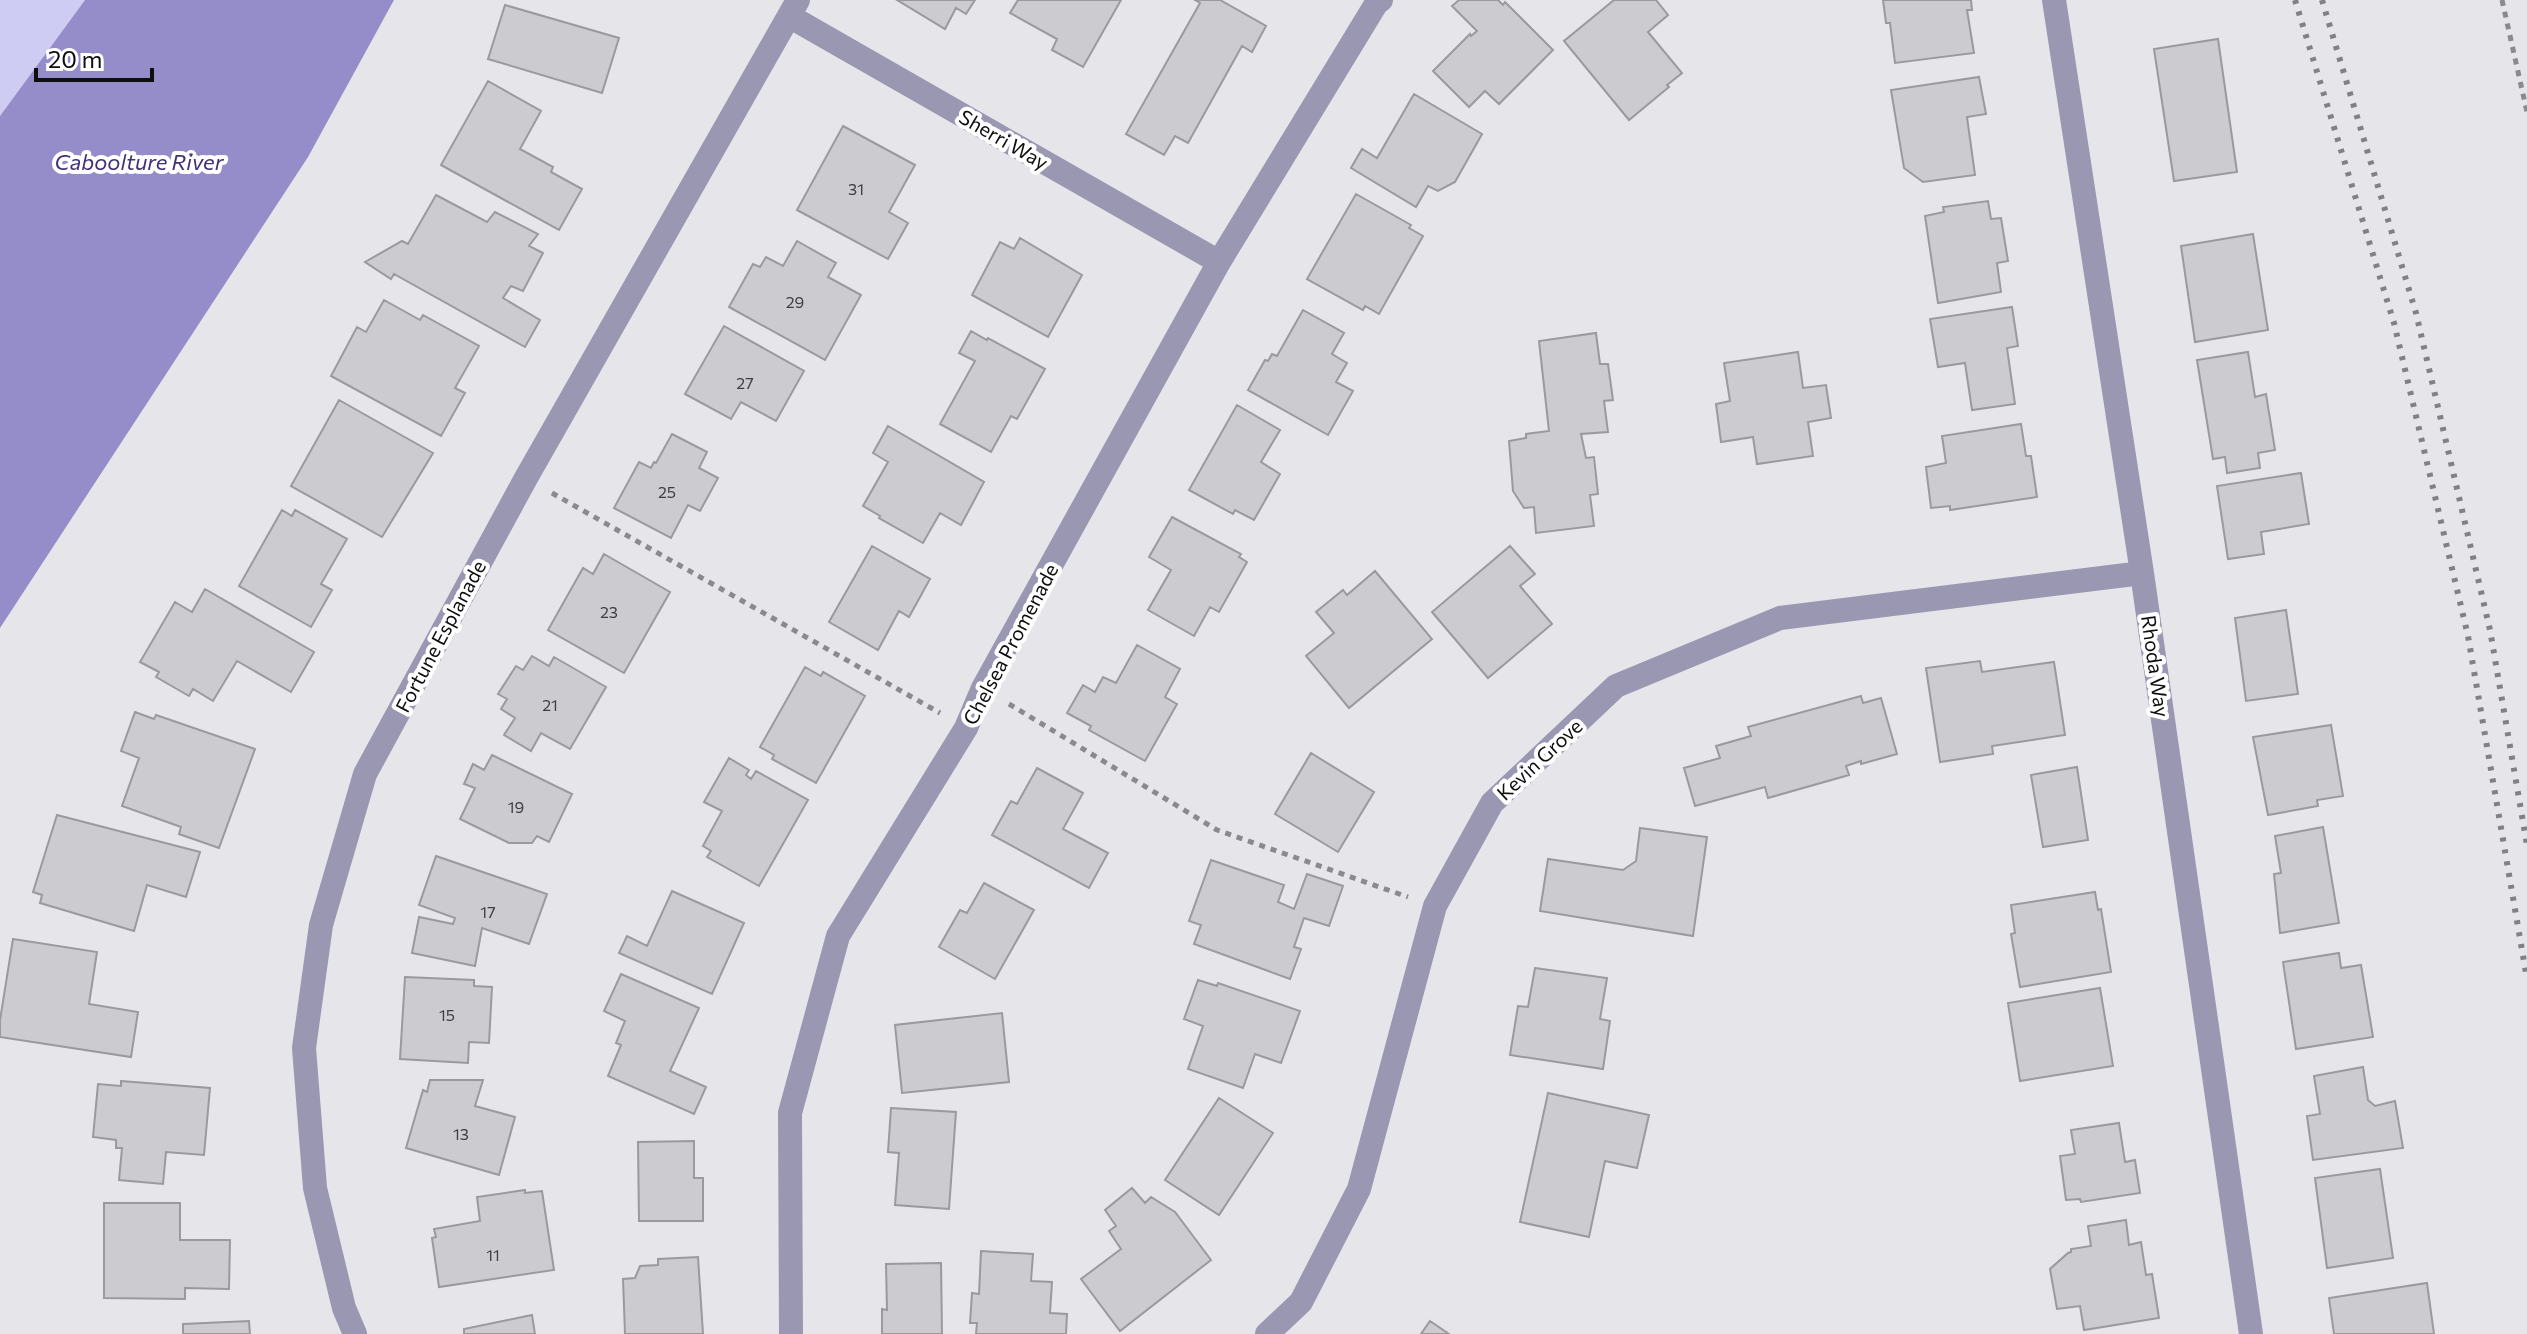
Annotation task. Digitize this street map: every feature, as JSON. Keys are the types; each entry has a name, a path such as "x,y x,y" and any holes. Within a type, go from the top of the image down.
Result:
{"street":[{"name":"Chelsea Promenade","path":"791,1334 790,1113 838,936 966,728 983,688 1219,262 1381,0"},
{"name":"Rhoda Way","path":"2054,0 2142,573 2251,1334"},
{"name":"Sherri Way","path":"794,8 1219,262"},
{"name":"Fortune Esplanade","path":"355,1334 344,1308 315,1188 304,1048 321,925 365,774 526,478 794,8"},
{"name":"Kevin Grove","path":"1267,1334 1301,1302 1359,1189 1435,906 1492,803 1616,686 1780,618 2142,573"}],"path":[{"path":"2502,0 2527,112"},
{"path":"526,478 966,728"},
{"path":"983,688 1217,830 1435,906"}],"shaded area":[{"path":"0,0 85,0 0,116"}],"water":[{"name":"Caboolture River","path":"85,0 394,0 308,157 0,628 0,116"}],"building":[{"path":"897,0 975,0 966,14 956,8 945,29"},
{"path":"1018,0 1121,0 1083,67 1052,50 1057,39 1010,13"},
{"path":"1195,0 1220,0 1266,26 1252,52 1242,46 1188,143 1175,136 1164,155 1126,134 1200,3"},
{"path":"1459,0 1498,0 1503,5 1505,2 1553,50 1499,104 1485,91 1469,107 1433,71 1470,34 1477,31 1452,6"},
{"path":"1614,0 1656,0 1668,15 1648,32 1682,73 1629,120 1564,41"},
{"path":"1883,0 1971,0 1972,10 1967,10 1974,53 1895,63 1890,23 1886,23"},
{"path":"505,5 619,38 602,93 488,59"},
{"path":"2218,39 2237,172 2174,181 2154,49"},
{"path":"1979,77 1986,114 1967,117 1975,175 1923,182 1904,168 1891,90"},
{"path":"488,81 541,111 520,149 553,167 551,172 582,189 559,230 441,165"},
{"path":"1414,94 1482,134 1455,182 1438,191 1428,186 1416,207 1351,168 1362,149 1377,158"},
{"path":"843,126 915,165 889,212 908,223 888,259 797,210"},
{"path":"1356,194 1411,225 1409,228 1423,236 1379,314 1365,306 1363,310 1307,279"},
{"path":"436,195 487,222 495,212 538,234 529,246 543,253 523,291 511,286 503,298 540,320 525,347 394,274 391,279 365,262 402,241 408,244"},
{"path":"1988,201 1991,219 2001,218 2008,261 1997,263 2001,292 1938,303 1925,216 1944,212 1943,207"},
{"path":"2253,234 2268,330 2195,342 2181,246"},
{"path":"1020,238 1082,275 1048,337 972,295 1000,242 1014,249"},
{"path":"797,241 836,263 828,277 861,295 825,360 729,307 753,264 760,267 766,257 783,266"},
{"path":"384,300 420,320 423,315 479,346 455,388 465,393 441,436 331,376 357,327 366,332"},
{"path":"2012,307 2018,346 2007,348 2015,404 1972,410 1965,363 1938,367 1930,319"},
{"path":"1303,310 1344,333 1332,354 1347,363 1336,382 1353,391 1328,435 1248,390 1265,360 1268,361 1272,354 1277,356"},
{"path":"724,326 804,371 776,421 741,402 731,419 685,394"},
{"path":"971,331 1045,369 1017,419 1011,416 991,452 940,424 975,361 959,353"},
{"path":"1596,333 1600,364 1608,364 1613,400 1604,401 1608,432 1581,434 1586,458 1594,457 1598,494 1590,495 1594,526 1536,533 1534,507 1524,508 1513,491 1509,441 1526,438 1526,434 1549,431 1539,341"},
{"path":"1798,352 1803,388 1826,385 1831,418 1808,422 1813,456 1757,464 1753,437 1721,442 1716,404 1730,401 1724,363"},
{"path":"2248,352 2255,397 2266,394 2275,450 2258,453 2260,468 2227,473 2225,457 2213,459 2197,360"},
{"path":"339,400 433,453 382,537 291,486"},
{"path":"1237,405 1280,430 1261,462 1280,474 1254,520 1235,510 1233,514 1189,490"},
{"path":"2021,424 2026,456 2031,456 2037,497 1950,510 1950,506 1931,508 1926,467 1946,463 1942,436"},
{"path":"888,426 984,482 961,525 940,513 923,543 863,506 888,462 873,453"},
{"path":"672,434 707,452 699,468 718,478 700,511 688,505 671,538 614,508 639,462 651,468"},
{"path":"2301,473 2309,524 2261,532 2264,554 2228,559 2217,486"},
{"path":"282,510 292,516 295,510 347,539 321,584 332,590 311,627 239,586"},
{"path":"1172,517 1241,554 1239,557 1247,562 1219,612 1210,607 1194,636 1148,610 1171,570 1149,557"},
{"path":"872,546 930,579 909,617 899,611 878,650 829,622"},
{"path":"1510,546 1535,574 1520,586 1552,624 1488,678 1432,612"},
{"path":"604,554 670,592 624,673 548,630 583,568 593,574"},
{"path":"1375,571 1432,639 1349,708 1306,656 1334,633 1316,612 1343,590 1347,595"},
{"path":"205,589 314,652 291,692 237,661 213,701 193,689 189,696 156,677 159,672 140,662 175,602 192,612"},
{"path":"2286,610 2298,694 2246,701 2235,618"},
{"path":"1137,645 1180,669 1165,697 1177,704 1145,761 1089,730 1091,726 1067,713 1083,685 1095,692 1103,677 1116,683"},
{"path":"532,656 549,666 554,657 606,687 570,749 541,733 531,751 504,735 515,718 501,709 507,699 498,694 516,666 523,670"},
{"path":"1980,661 1982,672 2054,662 2065,735 1992,746 1993,754 1940,762 1926,668"},
{"path":"805,667 821,676 823,672 865,696 816,783 772,759 774,755 760,747"},
{"path":"1861,696 1863,703 1881,698 1897,754 1846,766 1849,775 1768,798 1765,787 1695,806 1684,768 1720,758 1716,746 1751,736 1748,727"},
{"path":"135,712 154,719 156,715 255,749 219,848 179,834 181,827 122,806 139,758 121,751"},
{"path":"2331,725 2343,796 2317,800 2318,806 2268,815 2253,737"},
{"path":"1311,753 1374,792 1338,852 1275,814"},
{"path":"492,755 572,794 549,842 537,836 532,843 509,843 460,819 475,788 464,784 473,764 484,770"},
{"path":"729,758 749,770 746,775 751,779 756,771 808,800 759,886 707,857 711,851 703,846 722,811 704,802"},
{"path":"2077,767 2088,840 2043,847 2031,775"},
{"path":"1037,768 1083,793 1063,829 1108,853 1089,888 992,835 1011,801 1017,804"},
{"path":"57,815 200,852 186,897 147,885 134,931 40,903 42,895 33,892"},
{"path":"2323,827 2339,923 2280,933 2274,874 2281,873 2275,836"},
{"path":"1640,828 1707,837 1693,936 1540,911 1548,859 1623,870 1636,861"},
{"path":"436,856 547,894 529,944 482,928 475,966 412,953 419,917 453,924 455,918 419,905"},
{"path":"1211,860 1284,885 1278,902 1294,909 1307,874 1343,886 1329,926 1304,918 1294,947 1301,949 1290,979 1194,944 1201,925 1189,921"},
{"path":"984,883 1034,910 995,979 939,947 960,910 967,913"},
{"path":"672,891 744,923 712,994 619,953 627,936 647,946"},
{"path":"2095,892 2098,910 2101,909 2111,972 2020,987 2011,934 2015,933 2011,905"},
{"path":"13,939 97,952 89,1004 138,1012 131,1057 0,1037"},
{"path":"2339,953 2341,968 2361,965 2373,1037 2296,1049 2283,962"},
{"path":"1535,968 1607,978 1600,1019 1610,1021 1603,1069 1510,1055 1518,1006 1528,1007"},
{"path":"621,974 699,1008 670,1071 706,1087 694,1114 608,1076 621,1045 616,1043 625,1021 604,1011"},
{"path":"405,977 474,980 474,986 492,987 489,1043 469,1042 468,1063 400,1059"},
{"path":"1198,980 1217,986 1218,983 1300,1011 1281,1063 1255,1054 1243,1088 1188,1069 1203,1026 1184,1019"},
{"path":"2100,988 2113,1066 2020,1081 2008,1003"},
{"path":"1002,1013 1009,1082 902,1093 895,1025"},
{"path":"2363,1067 2368,1100 2375,1106 2395,1101 2403,1148 2313,1160 2307,1116 2320,1114 2314,1076"},
{"path":"430,1080 483,1080 475,1106 515,1117 499,1175 406,1148 423,1090 427,1092"},
{"path":"121,1081 210,1088 204,1155 166,1152 163,1184 119,1180 122,1148 116,1148 116,1140 93,1137 98,1084 121,1086"},
{"path":"1548,1093 1649,1115 1637,1168 1605,1161 1589,1237 1520,1222"},
{"path":"1219,1098 1273,1133 1219,1215 1165,1180"},
{"path":"891,1108 956,1112 949,1209 895,1205 899,1153 888,1152"},
{"path":"2119,1123 2125,1162 2135,1160 2140,1193 2081,1202 2080,1199 2066,1200 2060,1156 2075,1154 2071,1130"},
{"path":"694,1141 694,1178 703,1178 703,1221 639,1221 638,1142"},
{"path":"2380,1169 2393,1258 2327,1268 2315,1178"},
{"path":"1132,1188 1145,1203 1151,1197 1175,1212 1211,1260 1120,1331 1081,1279 1121,1249 1109,1231 1116,1226 1105,1210"},
{"path":"525,1190 525,1193 542,1191 554,1270 439,1287 432,1238 436,1237 434,1229 480,1221 477,1197"},
{"path":"104,1203 180,1203 180,1240 230,1240 229,1289 185,1288 185,1299 104,1298"},
{"path":"2126,1220 2129,1245 2141,1242 2146,1275 2152,1274 2159,1318 2084,1330 2080,1306 2057,1309 2050,1269 2071,1249 2091,1246 2088,1226"},
{"path":"981,1251 1033,1254 1031,1281 1052,1282 1050,1313 1067,1314 1066,1334 976,1334 977,1323 970,1323 972,1293 979,1294"},
{"path":"698,1257 703,1334 625,1334 623,1279 635,1278 640,1266 658,1265 658,1259"},
{"path":"941,1263 942,1334 882,1334 882,1309 887,1310 886,1264"},
{"path":"2427,1283 2434,1334 2334,1334 2329,1298"},
{"path":"532,1315 535,1334 464,1334 464,1329"},
{"path":"249,1321 250,1334 183,1334 183,1324"},
{"path":"1430,1321 1449,1334 1421,1334"}],"railway":[{"path":"2295,0 2394,323 2468,636 2527,979"},
{"path":"2322,0 2416,313 2490,630 2527,845"}]}
